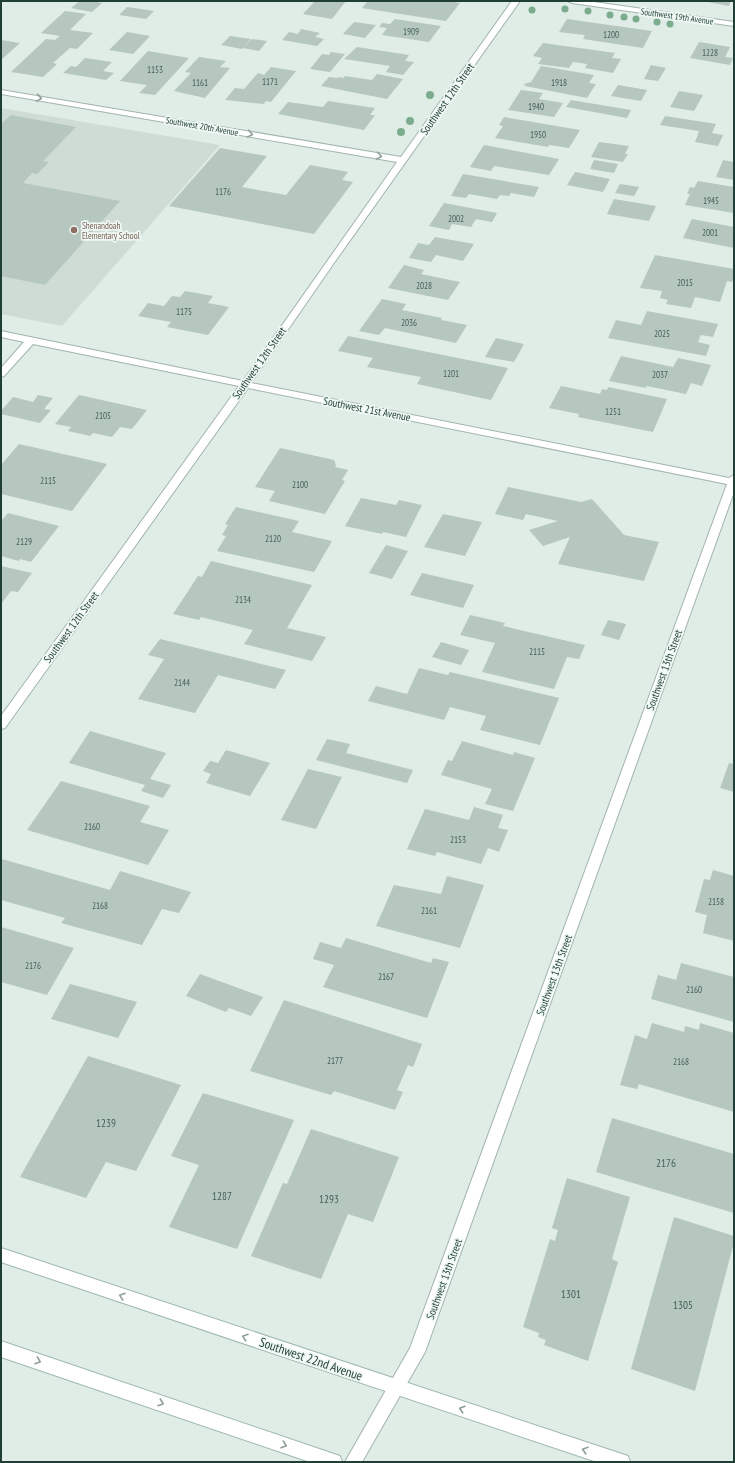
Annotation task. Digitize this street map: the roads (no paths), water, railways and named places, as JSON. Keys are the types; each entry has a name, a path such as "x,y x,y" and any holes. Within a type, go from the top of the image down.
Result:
{"street":[{"name":"Southwest 12th Street","path":"1,725 516,1"},
{"name":"Southwest 19th Avenue","path":"572,1 734,24"},
{"name":"Southwest 20th Avenue","path":"1,92 403,160"},
{"name":"Southwest 21st Avenue","path":"1,334 244,385 733,481"},
{"path":"1,374 30,341"},
{"name":"Southwest 13th Street","path":"353,1462 417,1352 733,481"},
{"name":"Southwest 22nd Avenue","path":"1,1255 622,1462"},
{"path":"1,1349 334,1462"}],"place":[{"name":"Shenandoah Elementary School","path":"74,230"}]}
